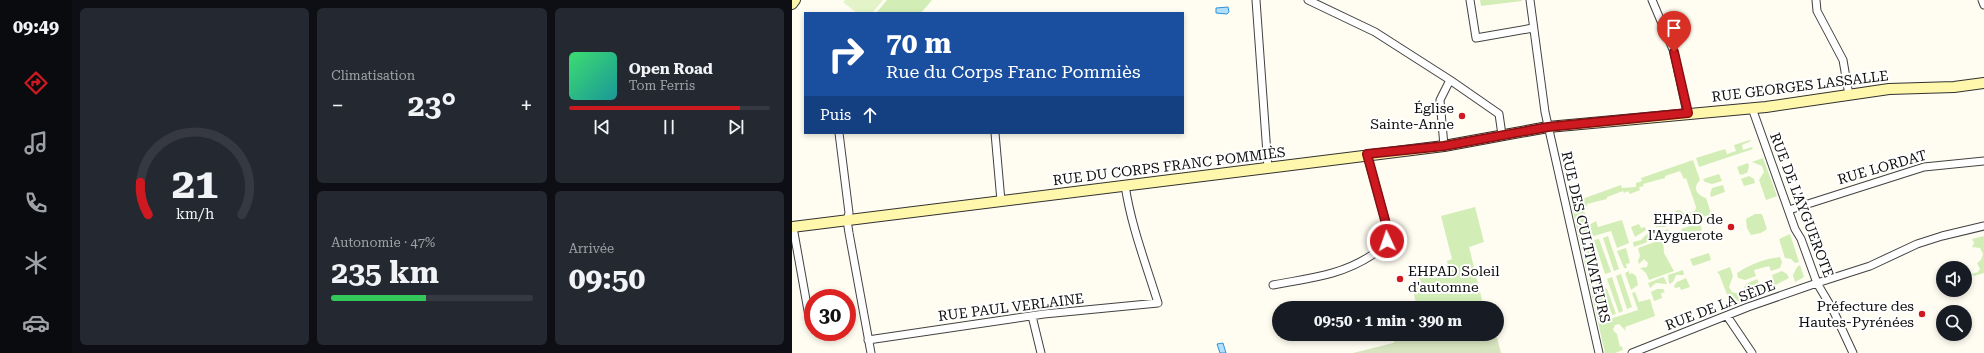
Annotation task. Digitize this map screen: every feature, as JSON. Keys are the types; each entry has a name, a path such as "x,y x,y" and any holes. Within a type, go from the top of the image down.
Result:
{"main road":[{"path":"792,4 795,0"},
{"name":"RUE GEORGES LASSALLE","path":"1548,127 1752,108 1889,88 1954,87 1984,83"},
{"name":"RUE DU CORPS FRANC POMMIÈS","path":"792,227 1268,168 1367,154 1444,146 1548,127"}],"street":[{"path":"1256,0 1268,168"},
{"path":"1308,0 1375,32 1450,80 1499,114 1502,135"},
{"path":"1470,0 1476,38 1533,28"},
{"name":"RUE DES CULTIVATEURS","path":"1530,0 1548,127 1599,353"},
{"path":"1652,0 1674,52 1688,113"},
{"path":"1816,0 1817,11 1843,60 1849,95"},
{"path":"1982,0 1984,5"},
{"path":"1444,146 1440,100 1450,80"},
{"name":"RUE DE L'AYGUEROTE","path":"1752,108 1788,210 1817,282 1833,310 1853,353"},
{"path":"839,134 849,213 847,220 871,353"},
{"path":"995,134 1001,201"},
{"path":"1273,285 1333,274 1345,270 1376,252 1387,241 1388,231 1367,154"},
{"name":"RUE LORDAT","path":"1788,210 1924,167 1984,161"},
{"name":"RUE PAUL VERLAINE","path":"868,340 1032,316 1158,303 1140,241 1133,226 1125,185"},
{"name":"RUE DE LA SÈDE","path":"1632,353 1817,282 1870,266 1917,244 1942,236 1984,226"},
{"path":"792,227 804,290"},
{"path":"1032,316 1041,353"},
{"path":"1727,316 1752,353"}],"green space":[{"path":"845,0 883,0 873,12 856,12 843,2"},
{"path":"887,0 932,0 922,12 877,12"},
{"path":"1480,0 1522,0 1522,1 1481,6"},
{"path":"1750,140 1751,141 1742,145 1743,150 1752,147 1753,149 1699,167 1696,158 1725,149 1727,154 1736,151 1734,145"},
{"path":"1763,158 1777,196 1766,200 1759,180 1764,172 1762,166 1752,162"},
{"path":"1693,160 1700,180 1696,188 1700,195 1706,198 1711,213 1709,215 1680,225 1675,211 1680,210 1685,214 1695,211 1696,207 1686,178 1684,179 1680,171 1665,176 1665,178 1643,184 1644,186 1639,187 1640,190 1630,194 1628,191 1624,193 1623,191 1607,197 1607,199 1587,204 1587,206 1582,208 1586,215 1586,222 1589,225 1596,221 1598,227 1622,220 1629,243 1617,248 1611,231 1587,238 1586,236 1581,237 1583,243 1586,243 1594,268 1591,280 1593,285 1601,292 1610,319 1638,310 1632,293 1635,292 1639,302 1650,299 1655,316 1625,327 1626,331 1619,324 1615,325 1613,330 1617,334 1620,347 1622,346 1623,350 1615,353 1605,353 1571,203 1621,185 1622,188 1636,187 1636,183 1642,181 1641,178"},
{"path":"1748,163 1749,167 1747,173 1740,175 1737,167"},
{"path":"1719,174 1722,181 1712,184 1705,182 1703,179"},
{"path":"1749,176 1754,179 1755,183 1744,186 1741,179"},
{"path":"1723,185 1725,192 1711,197 1710,194 1712,188"},
{"path":"1475,207 1484,242 1469,247 1482,301 1415,301 1413,290 1419,283 1420,278 1449,270 1447,261 1452,259 1441,216"},
{"path":"1667,214 1670,224 1665,227 1656,227 1655,223 1660,221 1658,217"},
{"path":"1755,214 1762,214 1767,229 1761,233 1751,235 1747,228 1746,219"},
{"path":"1700,223 1702,230 1684,236 1681,229"},
{"path":"1639,224 1641,228 1645,227 1646,230 1635,237 1631,227"},
{"path":"1668,229 1670,234 1655,239 1651,232 1660,233"},
{"path":"1648,233 1650,241 1634,247 1633,242 1641,240"},
{"path":"1790,234 1799,262 1795,263 1791,259 1785,258 1779,239"},
{"path":"1608,236 1619,269 1614,271 1603,238"},
{"path":"1984,236 1984,273 1974,276 1972,274 1978,272 1980,269 1977,263 1981,260 1983,254 1980,248 1972,247 1974,243 1972,239"},
{"path":"1599,239 1611,272 1605,274 1594,240"},
{"path":"1663,239 1664,253 1674,271 1649,280 1646,273 1640,268 1647,267 1648,263 1644,259 1639,264 1638,261 1640,256 1638,248"},
{"path":"1591,241 1600,267 1597,279 1598,282 1607,289 1616,314 1612,315 1604,291 1595,283 1593,275 1596,268 1588,242"},
{"path":"1626,248 1630,263 1626,264 1627,268 1624,268 1617,251"},
{"path":"1709,253 1711,260 1693,266 1690,259"},
{"path":"1780,257 1782,262 1780,268 1771,271 1769,266 1754,270 1756,276 1745,280 1738,278 1737,273 1747,267 1758,262"},
{"path":"1800,265 1804,277 1795,282 1793,275 1797,267"},
{"path":"1730,267 1733,276 1729,287 1732,292 1739,294 1743,302 1732,307 1717,272"},
{"path":"1683,270 1684,275 1676,275 1673,282 1669,284 1668,275"},
{"path":"1629,271 1629,274 1632,273 1636,276 1638,285 1631,290 1625,273"},
{"path":"1782,271 1787,274 1789,278 1770,288 1768,281 1773,279 1772,275"},
{"path":"1621,274 1632,307 1627,309 1616,276"},
{"path":"1612,277 1623,311 1619,313 1607,279"},
{"path":"1663,277 1667,284 1656,283 1650,288 1648,283"},
{"path":"1686,278 1690,287 1681,290 1680,287 1675,288 1674,286 1677,282"},
{"path":"1757,279 1759,284 1762,283 1765,290 1744,295 1743,290 1746,284"},
{"path":"1657,289 1663,289 1665,292 1661,293 1662,298 1654,301 1651,292"},
{"path":"1401,341 1498,341 1501,353 1353,353"}],"water":[{"path":"1228,7 1229,12 1227,14 1216,13 1216,8"},
{"path":"1223,343 1226,353 1220,353 1217,344"}],"place":[{"name":"Église Sainte-Anne","path":"1462,116"},
{"name":"EHPAD de l'Ayguerote","path":"1731,227"},
{"name":"EHPAD Soleil d'automne","path":"1400,279"},
{"name":"Préfecture des Hautes-Pyrénées","path":"1922,314"}],"route":[{"path":"1387,241 1388,231 1367,154 1444,146 1537,128 1688,113 1683,85 1674,52"}]}
